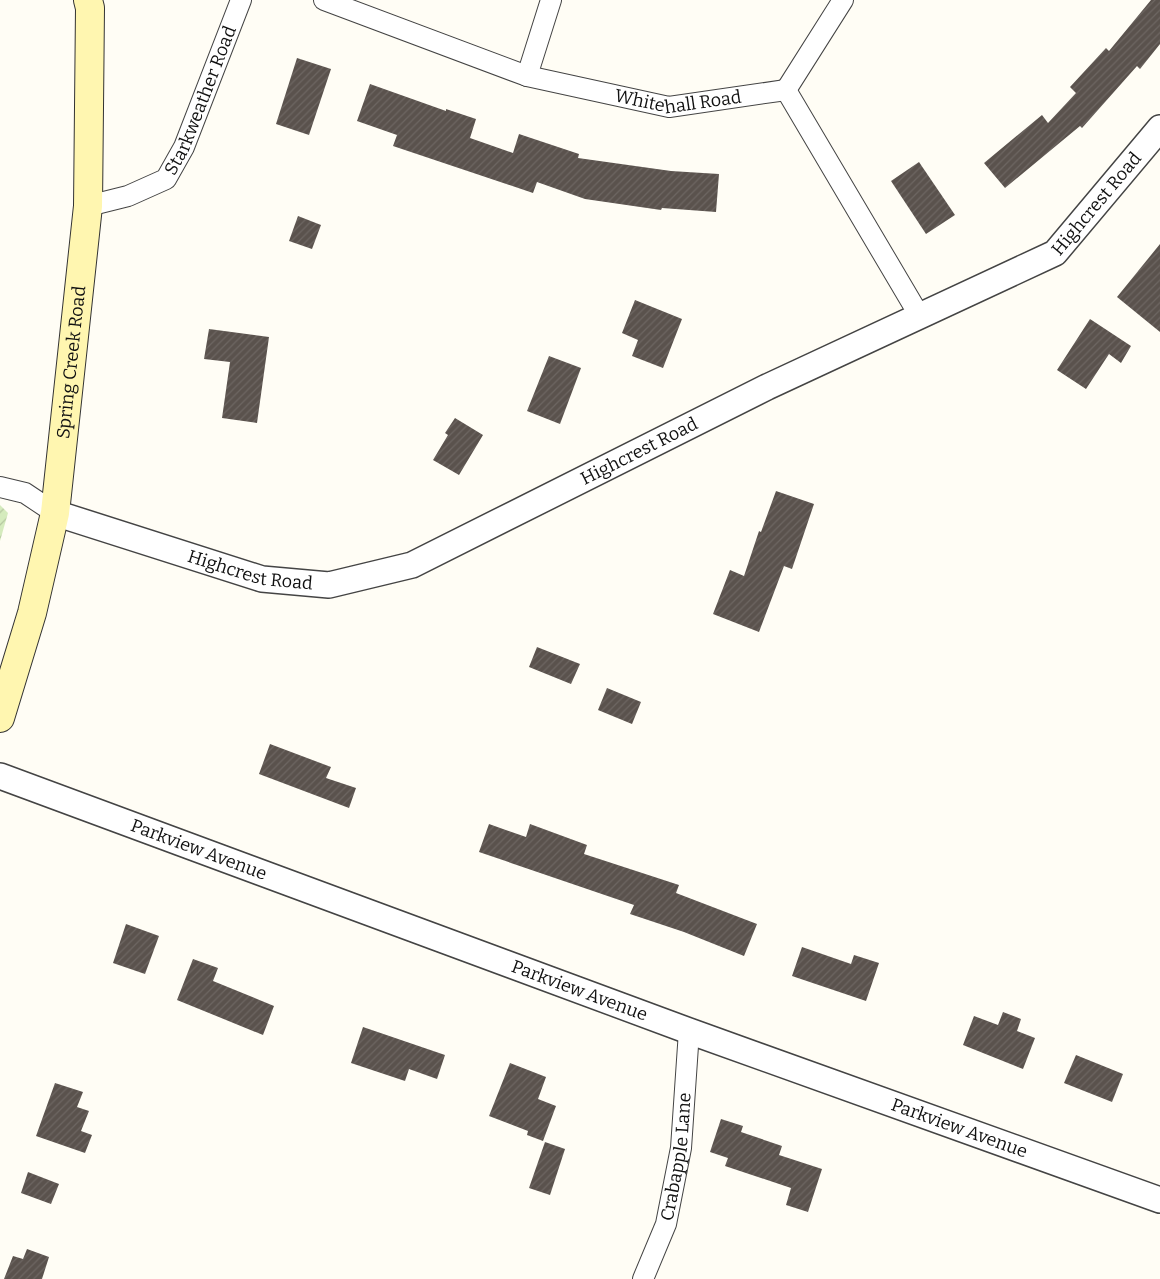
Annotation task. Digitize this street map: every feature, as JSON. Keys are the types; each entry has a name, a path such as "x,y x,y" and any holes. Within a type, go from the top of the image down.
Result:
{"main road":[{"name":"Spring Creek Road","path":"0,718 32,613 54,512 88,206 90,8 88,0"}],"street":[{"name":"Starkweather Road","path":"88,206 128,196 166,179 184,146 241,0"},
{"name":"Whitehall Road","path":"324,0 526,76 669,107 786,90"},
{"path":"526,76 551,0"},
{"path":"843,0 786,90 919,316"},
{"name":"Highcrest Road","path":"54,512 262,579 329,585 412,565 767,387 1054,252 1160,128"},
{"path":"0,487 25,492 54,512"},
{"name":"Parkview Avenue","path":"0,776 690,1031 1160,1200"},
{"name":"Crabapple Lane","path":"643,1279 666,1224 681,1148 690,1031"}],"green space":[{"path":"0,505 8,513 0,541"}],"building":[{"path":"1151,0 1160,0 1160,44 1140,69 1137,66 1082,128 1080,126 1005,188 984,163 1042,115 1048,123 1076,93 1070,87 1106,48 1109,51"},
{"path":"297,58 331,69 309,135 276,124"},
{"path":"370,84 446,111 446,109 476,119 470,138 513,153 519,134 579,154 578,158 671,171 719,174 716,212 662,208 661,210 585,199 537,182 533,193 393,146 397,135 357,121"},
{"path":"919,162 955,215 926,234 891,181"},
{"path":"298,216 321,225 312,249 289,241"},
{"path":"1160,244 1160,332 1117,297"},
{"path":"635,300 682,319 663,368 632,356 638,340 622,333"},
{"path":"1090,319 1131,346 1121,363 1109,354 1086,389 1057,370"},
{"path":"209,329 269,337 257,423 222,418 230,362 204,359"},
{"path":"549,356 581,368 560,424 527,411"},
{"path":"455,418 483,435 459,475 433,460 448,435 445,433"},
{"path":"776,491 814,504 792,569 784,566 759,632 713,614 730,570 744,576 759,531 761,532"},
{"path":"537,647 580,664 571,684 529,667"},
{"path":"607,688 641,702 632,724 598,710"},
{"path":"270,744 331,767 326,778 356,788 349,808 259,774"},
{"path":"489,824 526,837 530,824 587,845 584,854 679,885 676,893 757,924 744,956 684,932 630,914 634,905 479,852"},
{"path":"126,924 159,936 145,974 113,963"},
{"path":"802,947 851,964 854,955 879,963 866,1001 792,976"},
{"path":"193,959 218,968 213,981 274,1006 263,1035 177,1000"},
{"path":"1003,1012 1021,1019 1017,1031 1035,1038 1023,1069 963,1045 974,1016 998,1025"},
{"path":"363,1027 445,1055 437,1079 409,1069 405,1081 351,1063"},
{"path":"1076,1055 1123,1074 1112,1102 1064,1083"},
{"path":"510,1063 546,1077 538,1099 556,1106 543,1141 527,1135 528,1131 489,1116"},
{"path":"55,1083 83,1092 77,1107 89,1111 81,1131 92,1135 85,1153 36,1136"},
{"path":"721,1119 743,1126 741,1132 782,1146 779,1155 822,1169 808,1212 786,1205 791,1188 725,1166 728,1158 710,1152"},
{"path":"545,1142 565,1149 550,1195 529,1188"},
{"path":"28,1172 59,1184 51,1204 21,1193"},
{"path":"27,1249 49,1257 42,1279 4,1279 13,1256 23,1259"}]}
